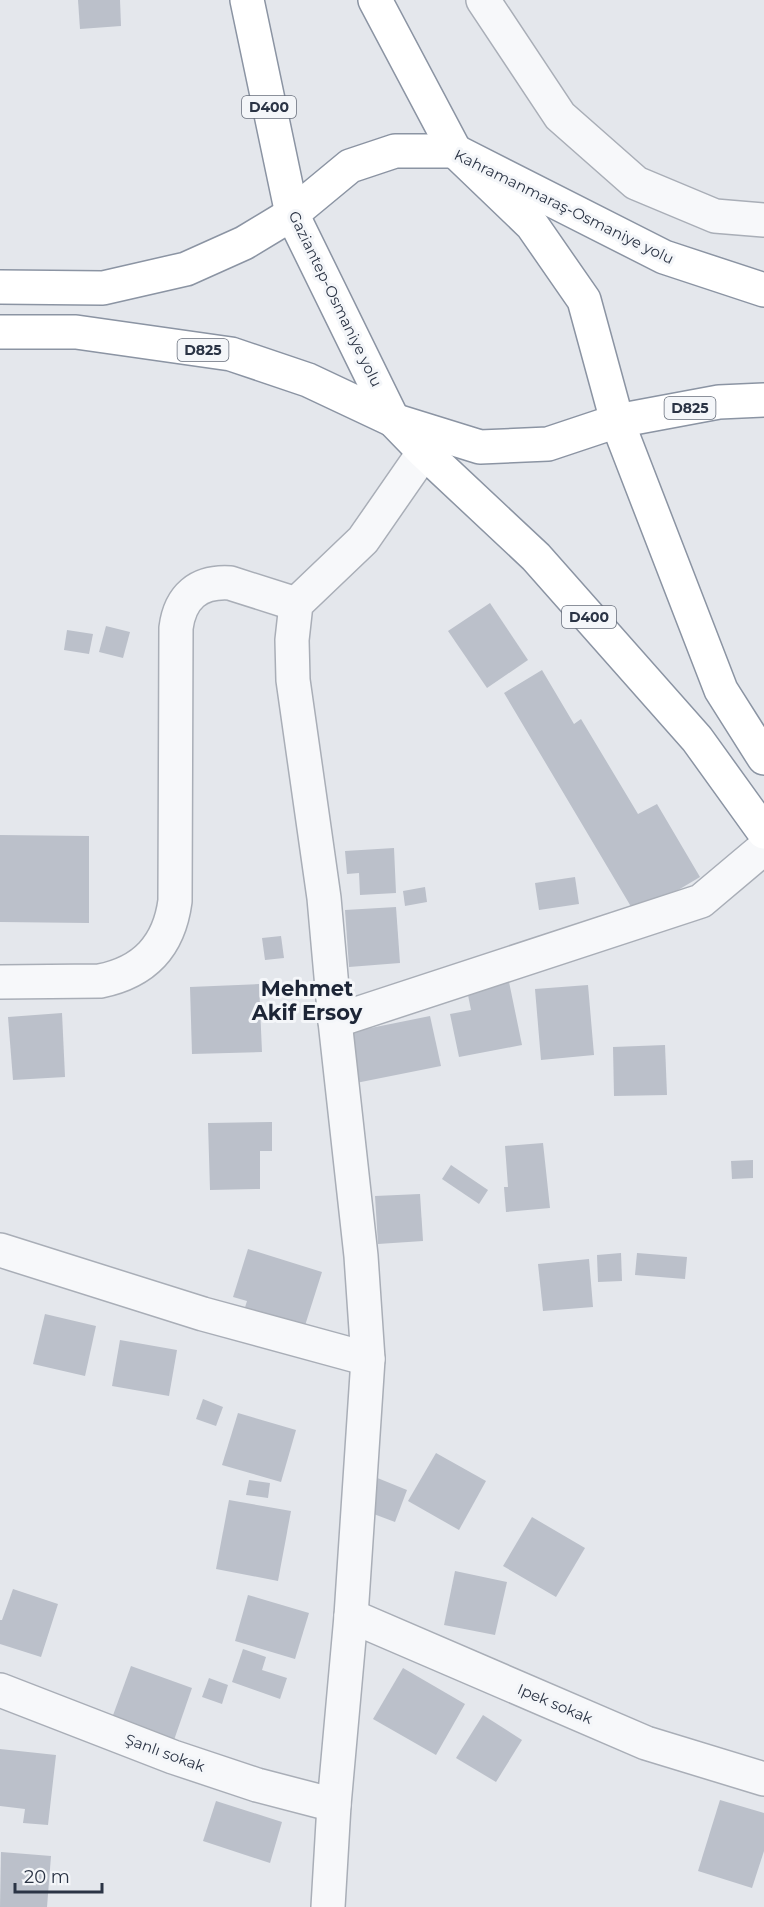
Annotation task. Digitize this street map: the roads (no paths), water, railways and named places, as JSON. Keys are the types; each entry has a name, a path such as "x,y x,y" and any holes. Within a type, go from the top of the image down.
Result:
{"highway":[{"name":"Gaziantep-Osmaniye yolu","path":"247,0 291,214 393,420"},
{"path":"375,0 455,151 532,225 584,300 617,421 721,690 764,758"},
{"name":"Kahramanmaraş-Osmaniye yolu","path":"0,287 103,288 186,269 244,243 291,214 350,166 395,151 455,151 664,257 764,290"},
{"name":"D825","path":"0,332 76,332 231,354 308,380 393,420 480,447 548,444 617,421 719,402 764,400"},
{"name":"D400","path":"393,420 424,452 536,556 697,739 764,832"}],"street":[{"path":"483,0 560,116 636,183 715,216 764,220"},
{"path":"328,1907 368,1359 361,1256 334,1021 324,898 293,680 292,640 296,604 363,540 424,452"},
{"path":"0,982 100,981 115,978 142,964 157,948 169,929 175,901 177,617 182,606 197,589 219,582 230,583 296,604"},
{"path":"334,1021 701,902 764,848"},
{"path":"0,1250 203,1314 368,1359"},
{"name":"Ipek sokak","path":"351,1616 646,1743 764,1779"},
{"name":"Şanlı sokak","path":"0,1689 173,1757 257,1785 334,1805"}],"district":[{"name":"Mehmet Akif Ersoy","path":"307,1001"}]}
